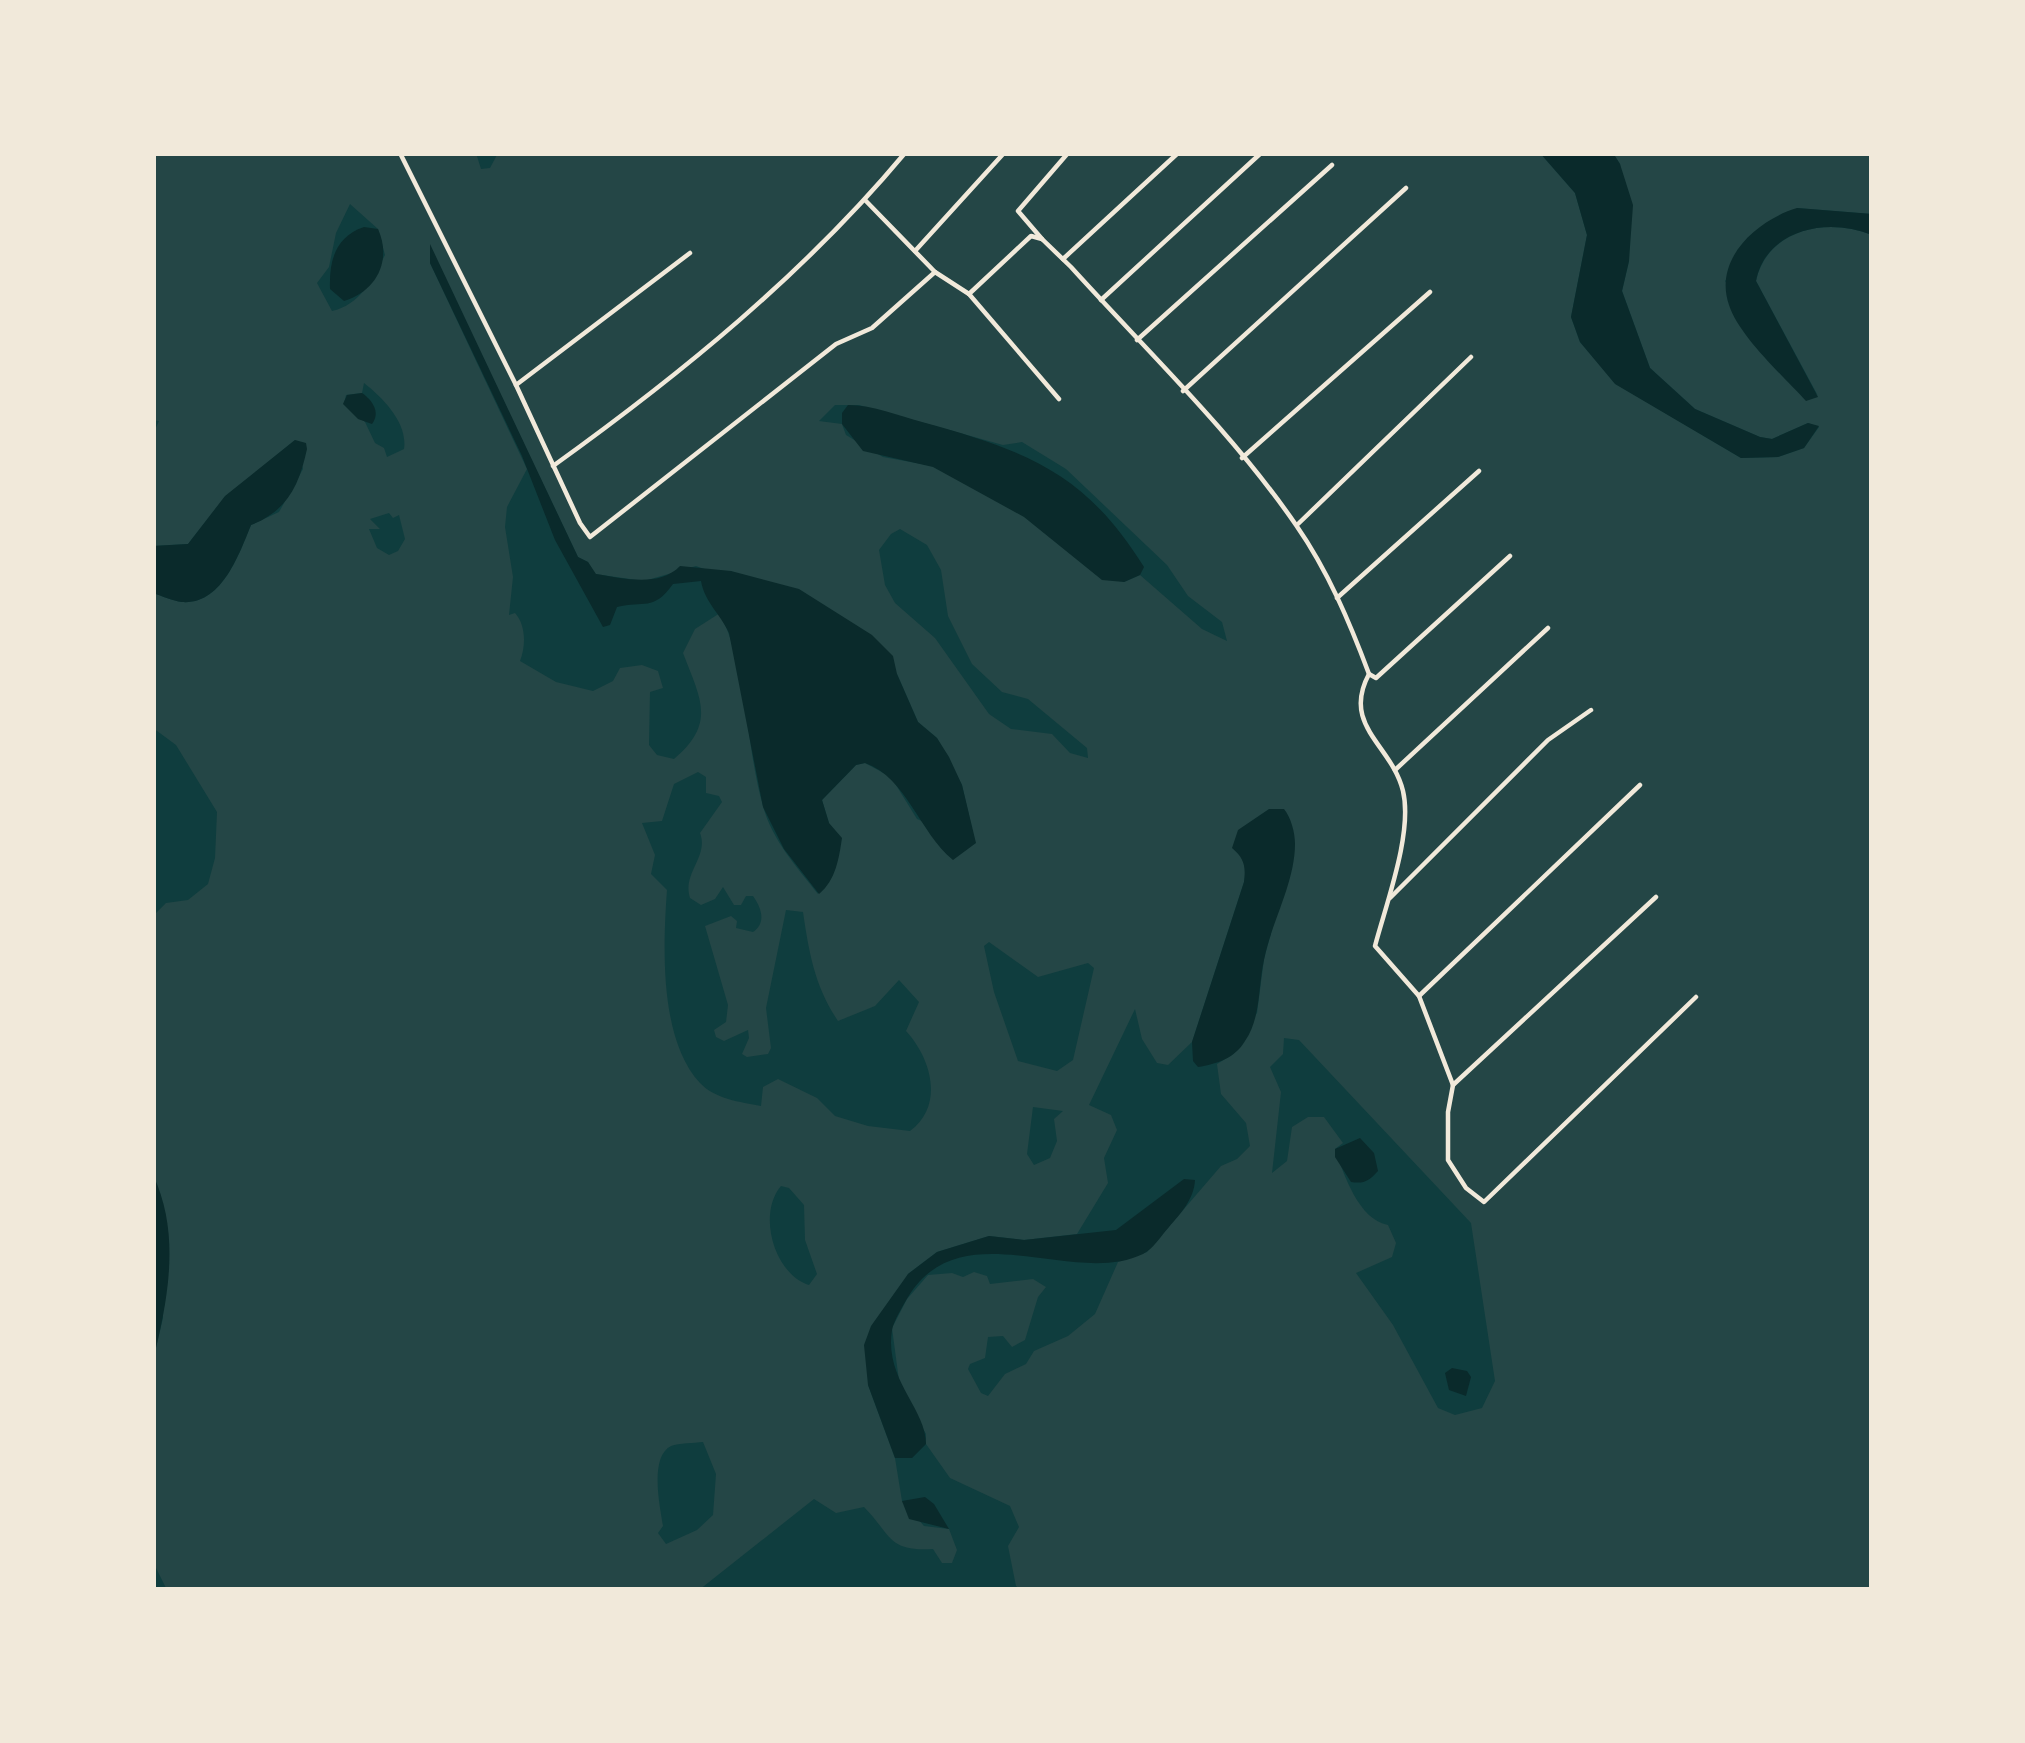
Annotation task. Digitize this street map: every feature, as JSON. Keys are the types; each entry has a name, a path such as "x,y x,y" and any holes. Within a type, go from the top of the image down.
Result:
{"street":[{"path":"400,153 590,537 836,344 872,328 935,272"},
{"path":"553,466 621,417 788,279 905,153"},
{"path":"915,251 1004,153"},
{"path":"1068,153 1018,211 1138,340 1296,525 1337,598 1370,674 1376,678 1510,556"},
{"path":"1063,259 1178,153"},
{"path":"1101,300 1261,153"},
{"path":"1138,340 1333,165"},
{"path":"1183,391 1406,188"},
{"path":"865,200 935,272 969,294 1059,399"},
{"path":"969,294 1031,236 1042,238"},
{"path":"516,385 690,253"},
{"path":"1242,458 1430,292"},
{"path":"1296,525 1471,357"},
{"path":"1337,598 1479,471"},
{"path":"1395,770 1547,628"},
{"path":"1370,674 1361,690 1359,708 1395,770 1404,805 1401,845 1376,946 1419,996 1453,1085 1448,1160 1466,1188 1484,1202 1696,998"},
{"path":"1387,900 1548,740 1591,710"},
{"path":"1419,996 1640,785"},
{"path":"1453,1085 1656,897"}],"shaded area":[{"path":"153,153 476,153 481,169 490,168 498,153 1540,153 1575,193 1587,235 1571,317 1580,342 1616,384 1741,458 1778,457 1804,448 1819,427 1808,423 1772,439 1760,437 1695,409 1650,368 1622,291 1629,261 1620,164 1613,153 1872,153 1872,214 1797,208 1725,281 1818,396 1756,281 1772,250 1801,232 1836,227 1872,235 1872,1590 1021,1590 1016,1586 1008,1546 1019,1527 1010,1506 950,1478 926,1444 926,1434 900,1388 892,1328 907,1299 928,1275 963,1277 974,1272 987,1276 990,1284 1033,1279 1046,1287 1038,1297 1025,1340 1012,1347 1003,1336 988,1337 985,1358 970,1364 968,1369 981,1393 988,1396 1005,1374 1026,1364 1034,1351 1068,1336 1095,1314 1118,1262 1147,1252 1221,1166 1250,1146 1246,1123 1221,1094 1217,1064 1232,1055 1257,1013 1264,959 1295,844 1241,856 1244,882 1192,1042 1168,1065 1157,1063 1142,1039 1135,1009 1089,1105 1111,1115 1117,1130 1104,1158 1108,1183 1077,1234 1024,1240 989,1236 937,1252 908,1274 868,1385 895,1458 902,1501 924,1526 949,1529 957,1550 952,1563 942,1563 933,1549 898,1544 864,1507 836,1513 814,1499 699,1590 167,1590 153,1562 153,1360 163,1318 158,1187 153,1175 154,915 166,903 188,900 208,884 215,858 217,812 176,745 153,728 153,593 196,601 218,587 251,525 279,512 303,469 295,440 225,497 188,544 153,546 153,434 159,421 153,420","holes":["350,204 378,229 385,255 358,297 332,311 317,283 329,267 336,233","430,247 578,557 595,574 644,581 696,566 712,572 731,571 897,674 918,722 937,738 962,785 975,842 917,819 891,777 865,763 856,765 822,800 829,823 818,894 786,853 767,818 742,684 720,613 695,629 683,653 699,697 700,722 696,734 674,759 657,755 649,745 650,692 663,688 658,671 642,665 620,668 613,681 593,691 556,682 520,661 524,636 519,618 515,613 509,615 513,577 505,527 507,507 527,469 430,263","364,383 398,421 404,449 387,457 365,422 344,404 346,395 362,393","835,405 859,405 1003,445 1022,442 1066,469 1167,565 1188,596 1222,622 1227,641 1202,629 1140,575 1124,582 1024,516 933,466 883,457 846,435 842,424 819,421","399,515 405,539 389,555 377,548 369,529 380,529 370,519","900,529 927,545 941,570 948,616 972,664 1002,692 1028,699 1087,748 1088,758 1070,753 1052,734 1011,729 989,714 935,638 895,603 885,585 879,550","698,772 706,777 706,793 719,796 722,802 700,833 701,850 689,889 690,898 701,905 715,899 723,887 734,905 753,896 760,910 760,924 753,932 736,928 737,921 731,916 705,926 728,1005 726,1022 714,1030 716,1037 724,1041 748,1030 742,1054 768,1054 771,1048 766,1008 786,910 803,912 814,969 838,1021 875,1006 899,980 919,1002 906,1031 922,1054 931,1095 928,1108 910,1131 835,1116 817,1098 778,1079 763,1087 761,1106 720,1096 700,1083 687,1064 670,1017 665,964 667,890 651,874 655,855 642,823 662,821 674,784","989,942 1038,977 1088,963 1094,968 1073,1060 1057,1071 1018,1061 994,992 984,946","1284,1038 1299,1040 1471,1223 1495,1381 1482,1408 1455,1415 1438,1408 1393,1325 1356,1273 1392,1257 1396,1243 1388,1225 1369,1215 1354,1195 1335,1149 1343,1143 1324,1117 1308,1117 1292,1127 1287,1161 1272,1173 1281,1092 1270,1067 1283,1054","1033,1107 1063,1111 1054,1119 1057,1141 1050,1158 1034,1165 1027,1154","781,1186 789,1188 804,1205 805,1240 817,1274 809,1285 786,1269 770,1227 774,1198","703,1442 716,1474 713,1515 697,1530 666,1544 658,1533 663,1526 658,1483 660,1460 671,1446"]},
{"path":"1540,153 1613,153 1620,164 1633,205 1622,291 1650,368 1695,409 1760,437 1772,439 1808,423 1819,426 1804,448 1778,457 1741,458 1615,384 1580,342 1571,317 1587,235 1575,193"},
{"path":"1797,208 1872,214 1872,235 1836,227 1785,239 1762,264 1756,281 1818,397 1806,401 1742,330 1726,288 1727,272 1742,244 1767,222"},
{"path":"364,227 378,229 382,263 365,290 344,301 330,289 333,260 346,237"},
{"path":"430,244 578,557 596,574 617,578 662,577 680,566 731,571 799,589 872,635 893,656 918,722 937,738 949,757 962,785 976,843 953,860 892,781 865,763 856,765 822,800 829,823 842,838 833,875 819,894 784,849 763,807 729,633 701,581 673,584 654,602 617,607 610,625 603,627 555,540 522,456 430,263"},
{"path":"362,393 374,407 372,424 358,419 343,404 347,395"},
{"path":"848,405 992,443 1050,469 1099,508 1122,534 1144,567 1140,575 1124,582 1102,580 1024,517 933,467 863,451 842,424"},
{"path":"295,440 306,443 307,449 295,486 282,505 251,525 218,587 196,601 153,593 153,546 188,544 225,496"},
{"path":"1269,809 1284,809 1295,844 1291,873 1264,960 1254,1022 1236,1052 1198,1067 1192,1042 1244,882 1243,863 1232,848 1238,830"},
{"path":"1360,1138 1374,1153 1378,1171 1359,1183 1351,1182 1335,1149"},
{"path":"153,1175 167,1220 169,1267 153,1360"},
{"path":"1184,1179 1195,1180 1189,1200 1143,1254 1115,1262 1084,1263 987,1254 957,1258 930,1272 899,1313 891,1348 926,1444 912,1458 895,1458 868,1385 864,1345 871,1326 908,1274 937,1252 989,1236 1024,1240 1116,1230"},
{"path":"1452,1368 1467,1371 1471,1377 1466,1396 1449,1390 1445,1373"},
{"path":"925,1497 949,1529 909,1519 902,1501"}]}
